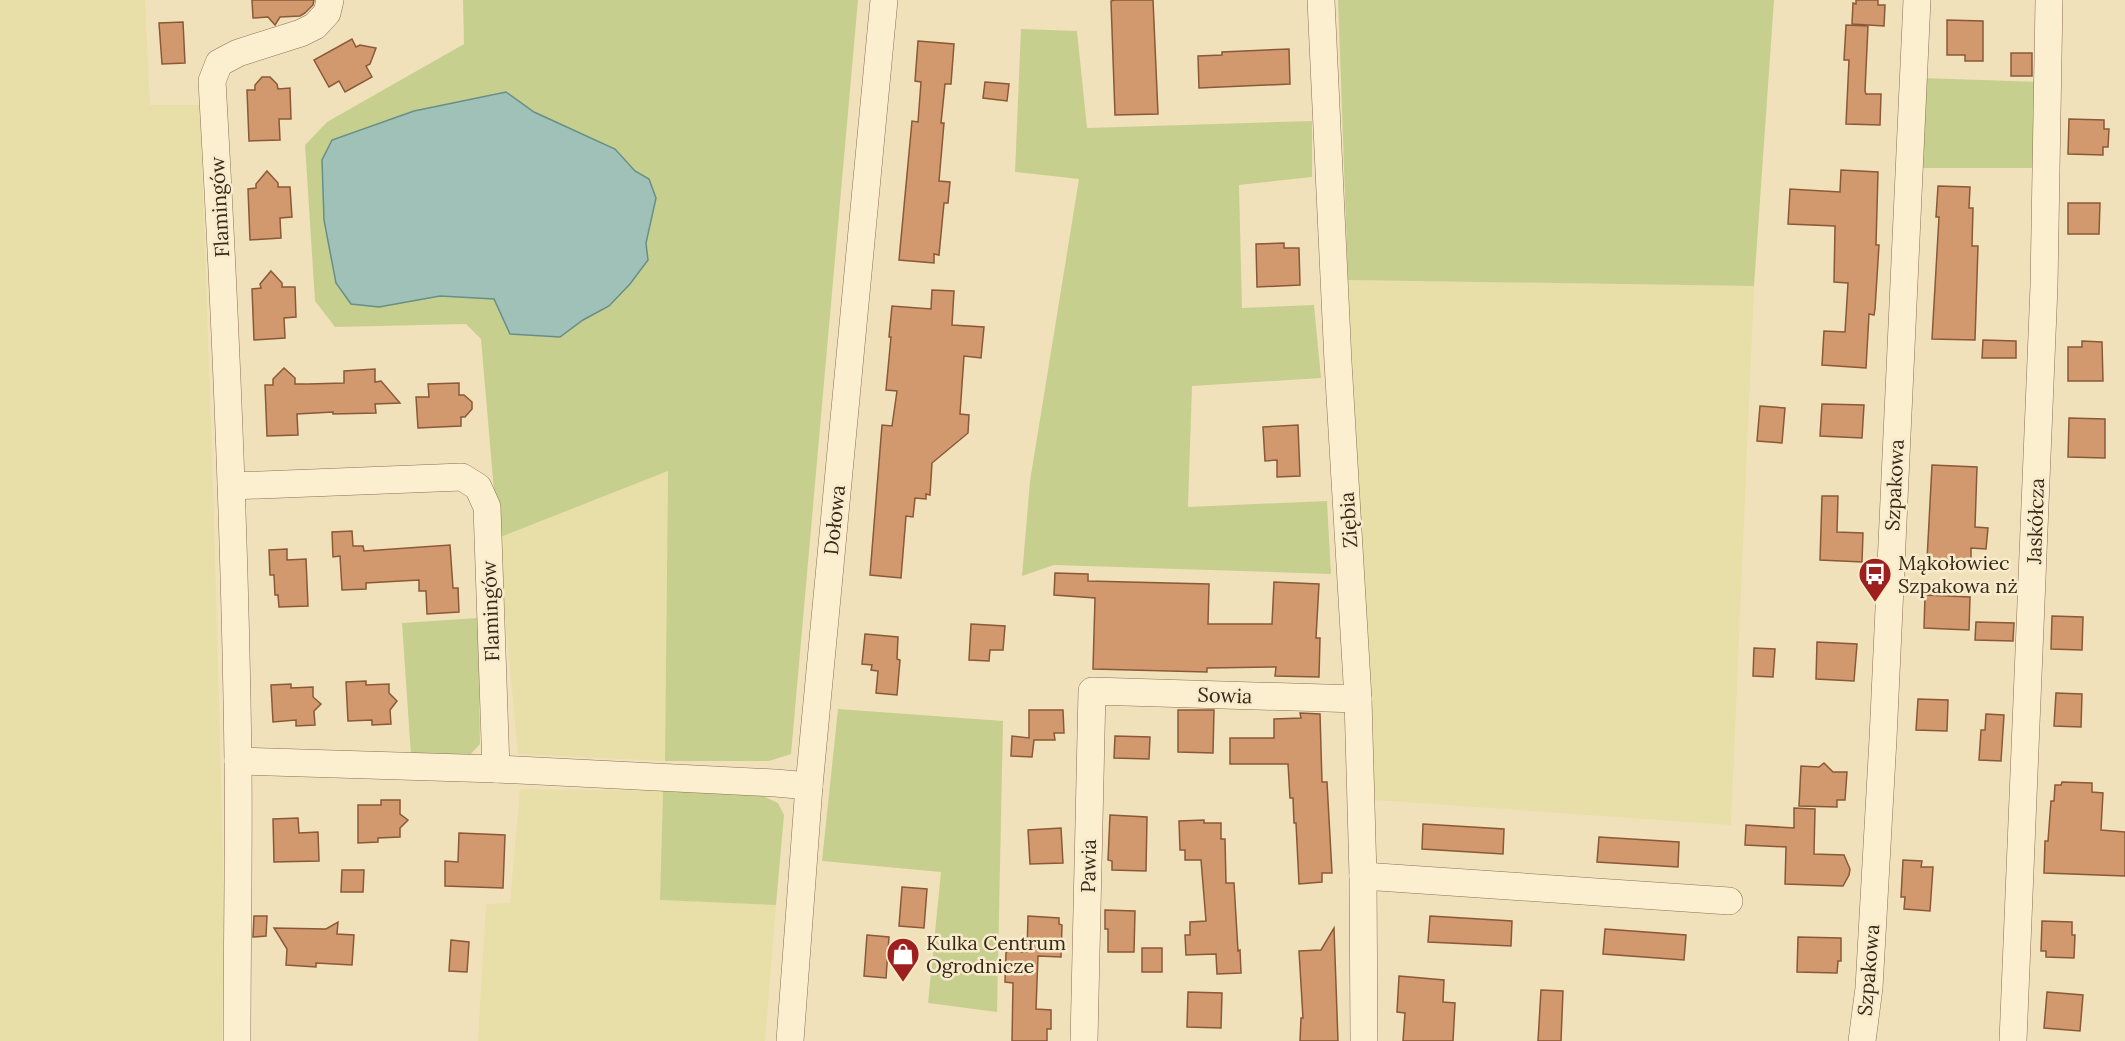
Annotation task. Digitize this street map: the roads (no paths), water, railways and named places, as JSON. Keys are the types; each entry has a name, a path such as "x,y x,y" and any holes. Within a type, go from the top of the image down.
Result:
{"street":[{"name":"Flamingów","path":"237,1041 238,761 232,486 212,81 219,63 238,53 301,33 315,26 327,13 330,0"},
{"name":"Dołowa","path":"790,1041 809,786 884,0"},
{"name":"Ziębia","path":"1321,0 1337,351 1358,699 1363,876 1364,1041"},
{"name":"Szpakowa","path":"1862,1041 1869,988 1882,751 1917,0"},
{"name":"Jaskółcza","path":"2013,1041 2043,322 2049,0"},
{"name":"Flamingów","path":"232,486 462,477 478,487 487,507 496,770"},
{"name":"Sowia","path":"1092,691 1358,699"},
{"name":"Pawia","path":"1084,1041 1092,691"},
{"path":"238,761 496,770 809,786"},
{"path":"1363,876 1729,901"}],"water":[{"path":"506,92 534,112 615,149 635,171 649,179 656,198 646,243 648,260 609,306 583,320 560,337 510,334 494,299 440,296 379,307 351,304 336,283 324,220 322,160 332,140 414,111"}],"place":[{"name":"Mąkołowiec Szpakowa nż","path":"1875,603"},
{"name":"Kulka Centrum Ogrodnicze","path":"903,983"}]}
